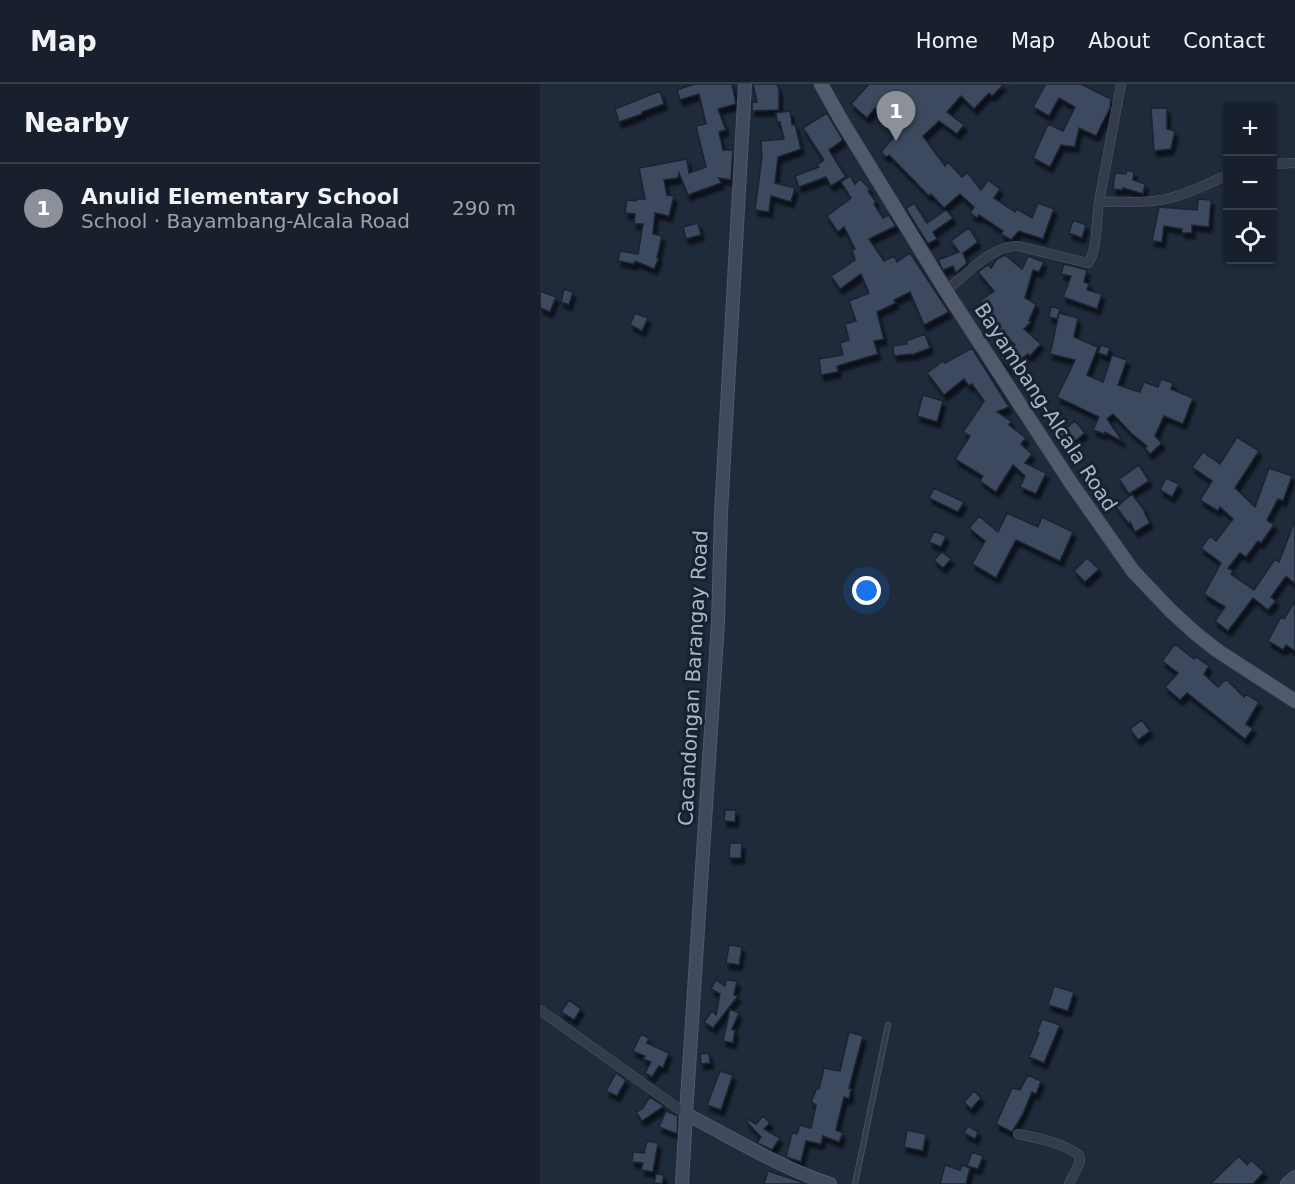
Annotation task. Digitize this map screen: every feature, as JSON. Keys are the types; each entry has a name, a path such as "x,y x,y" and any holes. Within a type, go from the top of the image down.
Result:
{"main road":[{"name":"Bayambang-Alcala Road","path":"821,84 946,291 1071,483 1133,571 1195,633 1218,651 1295,701"}],"street":[{"name":"Cacandongan Barangay Road","path":"682,1184 718,622 721,513 745,84"},
{"path":"946,291 992,254 1006,246 1018,246 1088,262 1093,257 1099,202 1121,84"},
{"path":"1277,164 1295,163"},
{"path":"1099,202 1152,201 1171,198 1223,177"},
{"path":"540,1010 686,1114 774,1161 805,1176 830,1184"},
{"path":"1018,1134 1052,1143 1079,1155 1080,1162 1069,1184"},
{"path":"1287,1184 1295,1177"}],"lane":[{"path":"855,1184 888,1025"}],"building":[{"path":"694,84 732,84 736,104 718,109 726,130 719,132 723,150 733,150 731,180 719,178 721,183 688,195 679,173 678,178 664,180 667,195 674,196 669,216 655,213 653,234 662,236 657,258 659,258 654,269 635,261 634,264 618,261 620,251 638,254 643,224 634,224 635,214 625,213 627,200 645,199 639,168 687,159 689,173 706,167 696,126 706,124 699,94 680,100 677,90"},
{"path":"753,84 777,84 779,110 752,111 752,102 757,102"},
{"path":"869,84 1004,84 992,96 989,93 974,109 961,96 947,112 964,125 957,134 939,121 923,136 945,166 948,162 962,177 968,173 981,190 988,180 1000,189 994,198 1015,212 1017,209 1032,218 1038,203 1054,209 1043,239 1019,231 1011,240 1001,234 1003,231 979,215 977,218 970,213 974,207 960,194 944,208 931,194 929,196 889,155 886,157 881,152 899,131 875,108 867,118 851,104"},
{"path":"1046,84 1081,84 1111,99 1110,108 1096,136 1079,128 1075,147 1061,145 1050,167 1033,158 1048,124 1063,131 1075,107 1059,98 1049,116 1033,107"},
{"path":"660,91 664,104 619,122 615,109"},
{"path":"1151,108 1167,108 1167,129 1175,131 1171,149 1154,151"},
{"path":"790,111 792,125 795,124 801,149 778,157 775,183 795,188 791,202 771,196 769,212 755,210 762,157 761,141 784,139 776,113"},
{"path":"827,113 843,140 829,150 846,177 831,186 826,177 799,187 795,176 819,167 817,165 824,160 803,128"},
{"path":"1127,170 1134,172 1133,180 1145,184 1143,194 1123,188 1122,190 1113,189 1115,173 1126,174"},
{"path":"850,176 855,184 860,179 870,189 868,191 883,218 889,215 896,226 869,239 884,261 894,256 897,262 910,253 949,312 924,325 910,292 894,300 896,303 877,312 884,339 874,341 878,354 837,366 838,372 821,375 819,359 843,355 840,343 849,340 845,324 856,321 849,301 869,293 861,274 840,289 831,276 855,260 852,250 855,249 844,227 838,232 827,216 851,198 841,182"},
{"path":"1198,199 1211,200 1209,227 1192,225 1192,233 1182,233 1182,229 1164,226 1162,242 1152,241 1159,207 1197,210"},
{"path":"914,203 927,223 946,210 953,218 933,232 937,239 928,244 906,209"},
{"path":"1073,220 1086,225 1082,238 1069,233"},
{"path":"698,223 701,235 686,239 683,227"},
{"path":"969,228 978,242 963,253 967,263 956,273 953,266 943,270 938,260 959,252 951,241"},
{"path":"1005,255 1022,269 1028,256 1044,262 1039,272 1033,270 1025,298 1036,304 1029,321 1031,322 1024,329 1041,344 1030,356 1028,354 1009,368 1000,357 1015,345 991,322 989,323 984,315 988,312 980,301 994,291 978,272 988,265 991,268 997,259"},
{"path":"1064,264 1087,270 1084,282 1089,284 1087,290 1102,294 1097,309 1063,297 1071,276 1061,274"},
{"path":"564,289 573,292 569,305 561,302"},
{"path":"540,291 556,297 550,312 540,308"},
{"path":"1051,306 1060,309 1057,319 1049,317"},
{"path":"635,313 648,318 642,331 630,325"},
{"path":"1059,313 1078,318 1074,337 1098,347 1087,375 1103,382 1112,355 1127,360 1118,385 1140,392 1144,382 1158,387 1161,379 1173,383 1171,389 1193,398 1183,424 1164,416 1155,436 1162,443 1150,454 1145,448 1147,446 1113,414 1107,419 1123,442 1105,432 1104,434 1093,430 1099,417 1057,397 1075,360 1050,354"},
{"path":"925,334 930,348 912,355 894,356 893,346 907,344 906,341"},
{"path":"1101,345 1110,348 1107,356 1098,353"},
{"path":"972,348 1009,407 997,412 1011,421 1009,425 1026,438 1021,444 1032,454 1025,463 1046,473 1036,494 1020,487 1025,476 1013,465 996,492 980,481 983,476 955,459 970,436 963,432 984,401 972,384 969,386 964,379 944,395 927,373 943,361 945,363"},
{"path":"923,395 943,401 937,422 917,416"},
{"path":"1075,421 1085,433 1067,448 1057,436"},
{"path":"1237,437 1259,451 1235,488 1255,507 1269,468 1292,476 1283,501 1278,499 1267,520 1274,525 1261,543 1258,541 1246,557 1240,553 1228,568 1233,571 1231,574 1254,590 1275,559 1279,562 1295,520 1295,584 1286,576 1271,597 1276,601 1268,610 1253,598 1228,631 1215,621 1225,607 1204,594 1221,563 1201,548 1210,536 1216,541 1233,519 1220,507 1218,511 1200,500 1212,481 1192,467 1203,452 1220,464"},
{"path":"1139,465 1149,481 1129,494 1119,479"},
{"path":"1166,478 1179,484 1172,497 1160,490"},
{"path":"934,488 964,502 958,512 929,498"},
{"path":"1132,494 1145,511 1150,523 1135,532 1130,522 1129,524 1116,507"},
{"path":"1007,513 1038,527 1042,517 1073,532 1060,561 1016,540 996,578 972,564 985,541 969,528 979,516 998,532"},
{"path":"934,531 946,536 941,547 929,542"},
{"path":"942,552 951,559 943,568 934,560"},
{"path":"1087,558 1099,569 1085,582 1074,571"},
{"path":"1295,601 1295,651 1286,645 1283,650 1268,641 1281,617 1284,619"},
{"path":"1175,644 1194,659 1196,657 1209,666 1204,674 1218,687 1226,679 1244,697 1246,694 1259,702 1246,724 1253,729 1245,739 1187,693 1180,700 1165,687 1178,673 1162,661"},
{"path":"1142,720 1150,731 1138,740 1130,729"},
{"path":"725,810 736,810 735,822 724,821"},
{"path":"730,843 742,843 741,858 729,858"},
{"path":"729,945 742,947 739,965 726,963"},
{"path":"716,980 725,986 726,980 737,981 734,995 738,996 713,1028 704,1022 712,1011 716,1015 720,994 711,989"},
{"path":"1054,986 1074,992 1068,1011 1048,1005"},
{"path":"569,1000 581,1009 574,1020 561,1012"},
{"path":"730,1009 739,1013 732,1029 735,1030 733,1043 723,1041"},
{"path":"1042,1019 1060,1025 1044,1063 1029,1057"},
{"path":"849,1032 863,1036 849,1088 851,1089 849,1099 844,1097 836,1130 843,1133 839,1142 823,1136 821,1144 806,1141 801,1162 786,1157 792,1133 797,1134 800,1125 811,1128 816,1105 811,1102 817,1088 819,1089 824,1068 840,1071"},
{"path":"641,1034 649,1038 647,1043 669,1053 663,1068 659,1066 652,1077 645,1073 651,1062 643,1059 645,1056 633,1051"},
{"path":"709,1053 710,1063 701,1064 700,1054"},
{"path":"720,1071 733,1075 721,1110 707,1105"},
{"path":"616,1073 626,1080 617,1096 606,1091"},
{"path":"1028,1075 1041,1081 1036,1094 1032,1092 1012,1132 996,1124 1012,1088 1020,1090"},
{"path":"974,1091 981,1098 971,1109 964,1102"},
{"path":"650,1097 664,1106 642,1121 636,1112 642,1109"},
{"path":"666,1111 678,1116 677,1134 659,1127"},
{"path":"763,1116 770,1123 764,1129 780,1138 772,1150 757,1143 761,1137 746,1121 747,1119 756,1124"},
{"path":"968,1126 978,1132 975,1139 964,1133"},
{"path":"907,1130 926,1134 923,1151 904,1147"},
{"path":"647,1141 658,1143 653,1172 641,1170 643,1163 632,1162 633,1152 644,1153"},
{"path":"972,1152 983,1156 978,1169 967,1166"},
{"path":"1239,1156 1247,1165 1251,1160 1264,1172 1253,1184 1210,1184"},
{"path":"945,1165 960,1170 962,1165 970,1168 966,1184 940,1184"},
{"path":"768,1171 802,1182 801,1184 764,1184"},
{"path":"656,1174 664,1175 662,1184 654,1183"}],"place":[{"name":"Anulid Elementary School","path":"896,141"}]}
